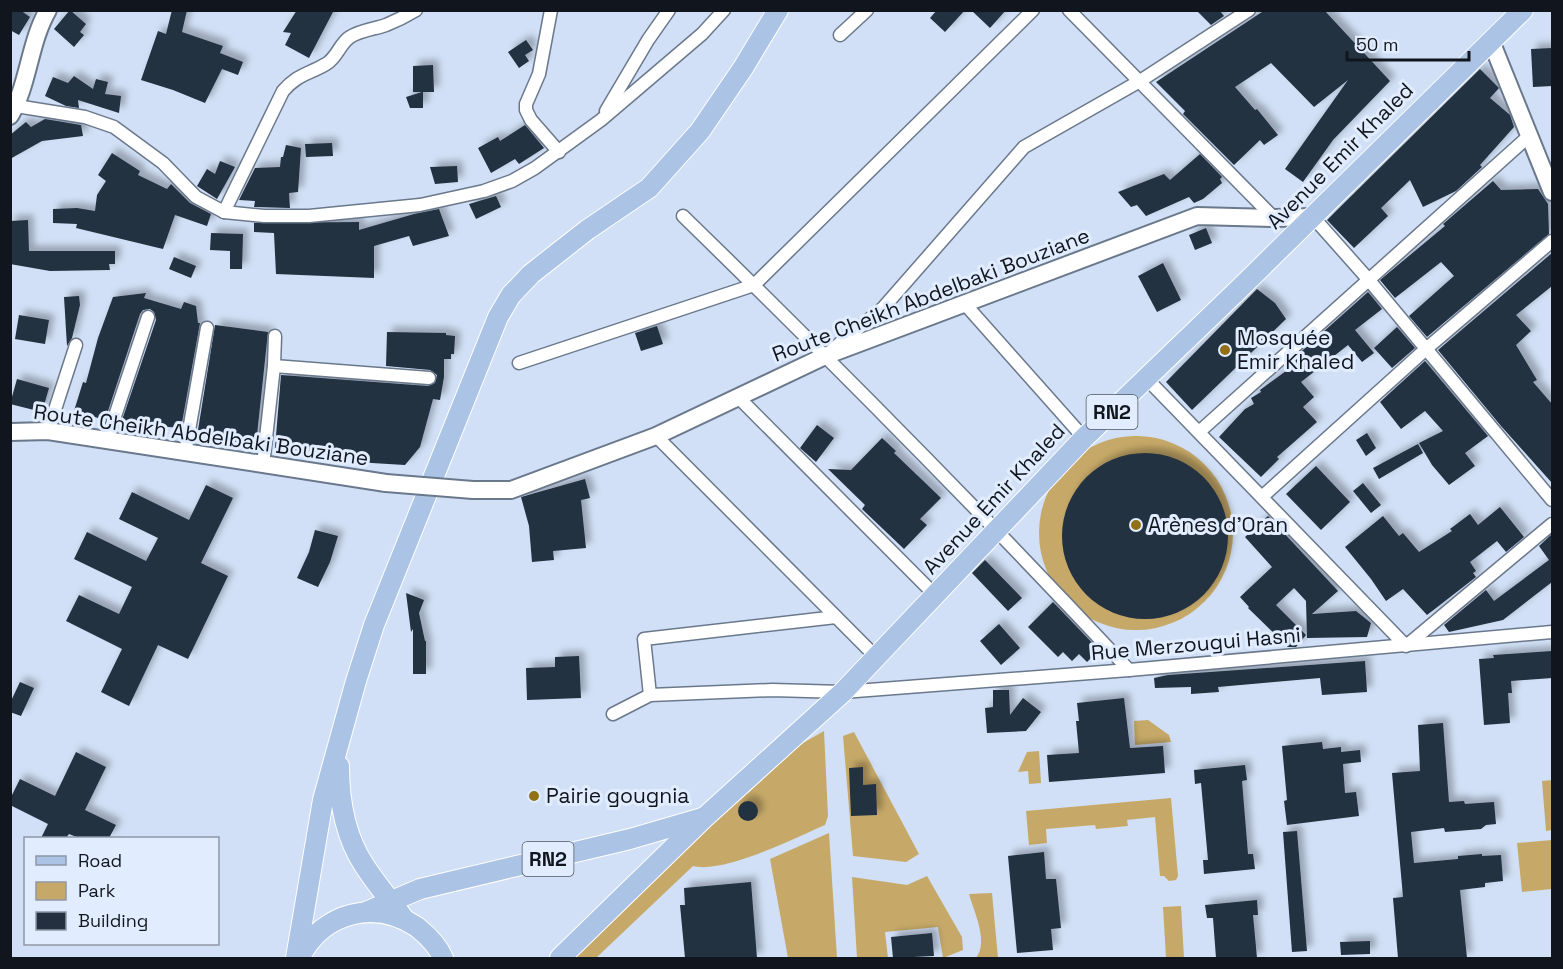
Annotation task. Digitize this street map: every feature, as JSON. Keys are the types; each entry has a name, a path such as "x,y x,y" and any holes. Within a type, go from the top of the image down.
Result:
{"main road":[{"path":"298,958 318,829 339,742 374,625 498,317 511,295 531,274 587,230 649,188 700,131 743,68 778,10"},
{"name":"Avenue Emir Khaled","path":"705,817 843,692 1084,438 1147,379 1522,10"},
{"path":"339,742 341,799 346,823 364,865 404,919"},
{"name":"RN2","path":"366,912 420,889 630,839 705,817"},
{"name":"RN2","path":"560,958 705,817"},
{"path":"364,865 385,880 420,889"},
{"path":"298,958 306,945 322,928 343,917 366,912 385,913 404,919 426,934 443,958"}],"street":[{"path":"48,10 33,46 13,111 86,117 114,127 163,163 196,197 224,212 264,216 309,216 381,210 430,203 484,191 512,181 559,152 601,120 702,34 724,10"},
{"path":"224,212 283,91 292,81 303,73 328,63 336,56 345,40 353,35 387,25 416,10"},
{"path":"551,10 539,74 526,110 531,120 559,152"},
{"path":"601,120 648,40 669,10"},
{"path":"840,35 867,10"},
{"path":"519,363 754,285 1033,10"},
{"path":"1069,10 1274,218"},
{"path":"825,356 883,308 1024,147 1140,81 1249,10"},
{"path":"1491,41 1552,192"},
{"path":"1199,432 1529,136"},
{"path":"683,216 998,530 1129,670"},
{"name":"Route Cheikh Abdelbaki Bouziane","path":"10,432 48,432 107,440 386,483 473,490 511,490 656,435 825,356 1197,216 1312,217"},
{"path":"1312,217 1368,279 1552,500"},
{"path":"1263,496 1552,241"},
{"path":"964,303 1084,438"},
{"path":"107,440 148,317"},
{"path":"185,453 207,328"},
{"path":"263,465 275,336"},
{"path":"48,432 76,345"},
{"path":"274,366 429,378"},
{"path":"1147,379 1406,646 1552,524"},
{"path":"739,398 936,596"},
{"path":"656,435 877,658"},
{"path":"613,714 650,695 644,639 836,617"},
{"name":"Rue Merzougui Hasni","path":"650,695 772,690 843,692 1129,670 1552,632"}],"green space":[{"name":"Arènes d'Oran","path":"1136,436 1155,438 1173,444 1197,458 1211,472 1225,496 1231,514 1233,533 1231,552 1225,570 1211,594 1197,608 1173,622 1155,628 1136,630 1117,628 1099,622 1075,608 1061,594 1047,570 1041,552 1039,533 1041,514 1047,496 1061,472 1075,458 1099,444 1117,438"},
{"path":"1148,720 1169,735 1171,742 1135,745 1134,721"},
{"path":"824,731 828,816 825,825 740,860 722,865 693,866 596,958 575,958 782,755"},
{"path":"854,732 919,854 906,862 853,856 843,736"},
{"path":"1039,751 1041,783 1029,784 1028,771 1018,772 1027,752"},
{"path":"1552,780 1552,830 1546,831 1542,781"},
{"path":"1171,798 1178,876 1176,880 1169,881 1164,876 1160,876 1155,817 1127,820 1128,826 1096,829 1095,825 1046,829 1047,843 1029,845 1026,811"},
{"path":"829,833 837,958 788,958 770,859"},
{"path":"1552,840 1552,889 1522,892 1517,843"},
{"path":"927,876 962,937 963,950 943,958 938,927 885,932 888,958 857,958 852,877 907,885"},
{"path":"992,893 998,958 976,958 980,951 981,935 969,894"},
{"path":"1181,906 1184,958 1166,958 1163,907"}],"building":[{"path":"10,10 20,10 30,17 19,35 10,30"},
{"path":"70,10 86,24 80,32 84,35 74,47 54,29"},
{"path":"172,10 187,10 182,32 223,46 220,53 243,62 238,75 222,69 205,103 141,80 158,31 166,34"},
{"path":"297,10 334,10 309,58 285,45 291,33 283,32"},
{"path":"937,10 965,10 945,32 930,18"},
{"path":"971,10 1006,10 990,28"},
{"path":"1196,10 1219,10 1224,16 1211,25"},
{"path":"1265,10 1324,10 1390,81 1333,140 1303,182 1285,169 1348,80 1314,107 1271,63 1235,87 1278,135 1264,145 1260,140 1234,165 1183,114 1185,111 1156,82"},
{"path":"526,40 533,50 525,55 529,61 519,68 508,52"},
{"path":"1552,48 1552,86 1533,87 1531,49"},
{"path":"433,65 434,92 423,92 423,108 410,108 406,97 422,92 413,92 413,66"},
{"path":"1480,69 1499,88 1490,98 1510,115 1514,127 1480,165 1482,167 1456,191 1423,207 1410,180 1381,208 1388,216 1354,248 1327,220"},
{"path":"74,76 93,89 96,79 108,82 105,94 121,96 119,113 78,100 79,108 66,106 45,96 53,77 68,83"},
{"path":"45,119 81,125 83,136 42,141 10,159 10,135 26,122 31,127"},
{"path":"525,125 544,148 519,164 515,159 491,173 478,148 498,137 500,141"},
{"path":"332,143 333,156 306,157 305,144"},
{"path":"286,145 301,148 298,192 289,193 290,208 254,207 255,201 239,200 255,168 280,167"},
{"path":"112,153 140,171 138,175 167,189 171,184 190,203 211,214 207,226 175,215 163,249 76,228 77,224 53,223 53,209 77,208 95,211 97,195 106,181 98,175"},
{"path":"1200,154 1222,177 1220,179 1222,183 1203,199 1194,203 1189,197 1146,216 1137,205 1131,207 1118,192 1164,174 1170,180"},
{"path":"220,161 235,167 217,199 197,186 207,169 215,174"},
{"path":"457,166 458,182 435,184 430,167"},
{"path":"1493,181 1501,190 1538,189 1548,204 1549,234 1427,337 1409,316 1454,276 1441,262 1395,298 1380,280 1445,226 1443,224"},
{"path":"496,196 501,207 476,219 469,204"},
{"path":"439,209 449,236 413,246 409,236 374,246 374,278 276,274 274,233 254,232 254,223 359,222 359,230"},
{"path":"28,220 29,251 115,251 115,264 109,264 110,270 50,271 10,264 10,221"},
{"path":"1206,228 1212,243 1195,250 1189,235"},
{"path":"211,233 243,234 242,269 230,269 230,251 210,250"},
{"path":"1552,253 1552,286 1516,315 1531,331 1516,345 1537,380 1533,382 1552,404 1552,483 1438,350"},
{"path":"174,257 196,266 191,278 169,269"},
{"path":"1163,263 1181,300 1157,312 1138,276"},
{"name":"Mosquée Emir Khaled","path":"1257,289 1275,303 1286,319 1192,410 1166,382"},
{"path":"1368,292 1382,309 1355,330 1374,353 1362,362 1348,345 1301,382 1314,397 1303,407 1317,422 1277,457 1279,459 1261,477 1219,437 1245,409 1254,404 1251,398 1297,363 1294,358"},
{"path":"146,293 144,298 181,309 184,302 196,306 198,323 200,323 181,428 121,423 156,320 154,312 150,309 143,310 140,314 105,420 74,411 83,382 86,383 98,338 113,297"},
{"path":"79,296 80,305 72,338 67,346 64,297"},
{"path":"19,315 49,320 45,344 15,339"},
{"path":"215,325 268,332 256,444 230,441 230,437 200,435 201,430 198,430"},
{"path":"657,326 663,344 641,351 635,333"},
{"path":"1397,327 1415,348 1392,368 1374,348"},
{"path":"387,332 446,333 446,335 455,336 454,354 451,354 451,359 444,359 440,400 433,399 420,447 405,465 372,463 351,460 352,456 275,448 281,375 428,386 435,383 437,375 430,370 386,366"},
{"path":"1425,361 1488,436 1465,453 1475,466 1449,485 1432,465 1419,443 1443,431 1425,411 1401,429 1380,402"},
{"path":"17,379 49,388 42,412 10,404"},
{"path":"817,425 834,438 816,462 800,448"},
{"path":"1367,433 1376,448 1366,456 1356,440"},
{"path":"882,438 896,451 894,453 941,498 920,519 927,525 904,549 862,509 865,505 828,469 851,470"},
{"path":"1418,444 1423,453 1379,479 1373,468"},
{"name":"Arènes d'Oran","path":"1145,453 1177,460 1191,467 1203,478 1214,490 1221,504 1228,536 1221,568 1214,582 1203,594 1191,605 1177,612 1145,619 1113,612 1099,605 1087,594 1076,582 1069,568 1062,536 1069,504 1076,490 1087,478 1099,467 1113,460"},
{"path":"1316,466 1350,502 1321,530 1286,494"},
{"path":"585,479 590,498 581,500 586,548 553,551 554,560 532,562 529,526 521,497"},
{"path":"1363,483 1381,505 1371,513 1353,491"},
{"path":"206,485 233,498 201,563 228,576 188,659 158,645 129,706 101,692 122,649 66,621 79,595 119,614 132,587 74,559 87,532 146,561 158,538 119,519 132,492 189,520"},
{"path":"1500,507 1524,537 1506,552 1497,541 1470,562 1476,571 1473,573 1476,577 1427,615 1403,589 1386,601 1345,547 1383,516 1399,536 1403,533 1419,552 1452,531 1450,529 1470,514 1478,525"},
{"path":"1268,516 1338,591 1312,614 1356,611 1371,623 1367,637 1307,638 1306,601 1294,588 1276,605 1306,635 1296,647 1288,647 1248,608 1240,597 1272,567 1245,537"},
{"path":"315,530 338,536 330,562 318,587 297,578 309,552"},
{"path":"1552,534 1552,582 1503,620 1449,632 1444,625 1486,590 1494,601 1549,560 1539,546"},
{"path":"985,560 1022,598 1008,611 972,573"},
{"path":"406,593 424,600 419,613 426,641 426,674 413,674 413,629 411,632"},
{"path":"1053,602 1099,650 1087,662 1079,654 1072,661 1063,652 1058,657 1028,627"},
{"path":"999,624 1020,648 1001,665 980,641"},
{"path":"1552,651 1552,678 1511,681 1512,693 1508,693 1510,723 1484,725 1479,659 1494,658 1493,655"},
{"path":"579,656 581,698 527,700 526,668 555,667 555,657"},
{"path":"1365,661 1367,692 1322,695 1320,678 1218,687 1219,692 1191,694 1191,687 1155,688 1154,678 1168,675"},
{"path":"20,682 34,688 21,716 10,712 10,703"},
{"path":"993,690 1009,690 1010,715 1023,698 1041,712 1026,731 987,733 985,708 993,707"},
{"path":"1124,698 1130,748 1163,746 1165,773 1049,782 1047,755 1079,753 1077,703"},
{"path":"1443,723 1449,802 1464,801 1465,804 1494,802 1496,824 1486,825 1481,829 1445,832 1444,828 1411,832 1414,863 1458,859 1458,856 1501,855 1503,881 1485,883 1485,887 1460,890 1467,958 1398,958 1393,898 1403,897 1392,773 1420,771 1418,725"},
{"path":"1322,742 1323,749 1341,747 1341,752 1360,750 1361,762 1343,764 1345,793 1356,792 1359,816 1287,825 1282,746"},
{"path":"76,752 106,767 85,810 116,825 110,837 76,837 69,834 67,837 42,837 48,824 10,805 10,799 20,779 55,796"},
{"path":"1245,765 1247,780 1242,781 1248,854 1253,854 1255,869 1204,874 1203,860 1208,860 1201,783 1195,784 1194,770"},
{"path":"863,767 863,785 876,784 877,815 851,816 849,768"},
{"path":"748,801 755,804 758,811 755,818 748,821 741,818 738,811 741,804"},
{"path":"1297,831 1307,951 1292,952 1283,832"},
{"path":"1044,852 1046,879 1056,879 1061,928 1051,929 1053,950 1017,953 1008,856"},
{"path":"751,882 757,958 685,958 680,905 685,905 684,888"},
{"path":"1257,900 1258,915 1253,915 1257,958 1216,958 1213,918 1207,918 1205,905"},
{"path":"932,933 934,956 893,958 891,937"},
{"path":"1370,941 1370,954 1341,955 1340,942"}],"place":[{"name":"Mosquée Emir Khaled","path":"1225,350"},
{"name":"Arènes d'Oran","path":"1136,525"},
{"name":"Pairie gougnia","path":"534,796"}]}
